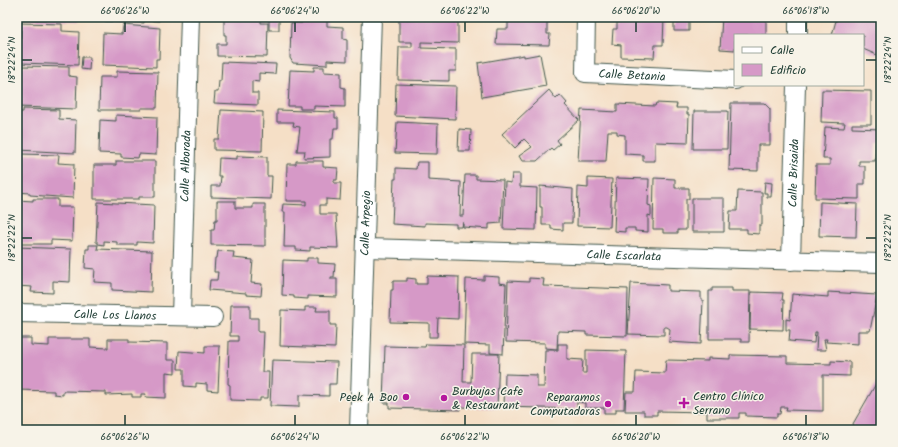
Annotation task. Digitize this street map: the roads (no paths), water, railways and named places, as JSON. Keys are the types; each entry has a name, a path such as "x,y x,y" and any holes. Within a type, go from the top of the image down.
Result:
{"street":[{"name":"Calle Alborada","path":"181,316 190,17"},
{"name":"Calle Arpegio","path":"359,430 366,248 372,17"},
{"name":"Calle Betania","path":"586,17 585,73 734,80"},
{"path":"798,17 798,34"},
{"name":"Calle Brisaida","path":"791,261 796,86"},
{"name":"Calle Escarlata","path":"366,248 881,263"},
{"name":"Calle Los Llanos","path":"17,313 213,317"}],"place":[{"name":"Peek A Boo","path":"406,397"},
{"name":"Burbujas Cafe & Restaurant","path":"444,398"},
{"name":"Centro Clínico Serrano","path":"684,403"},
{"name":"Reparamos Computadoras","path":"608,404"}]}
